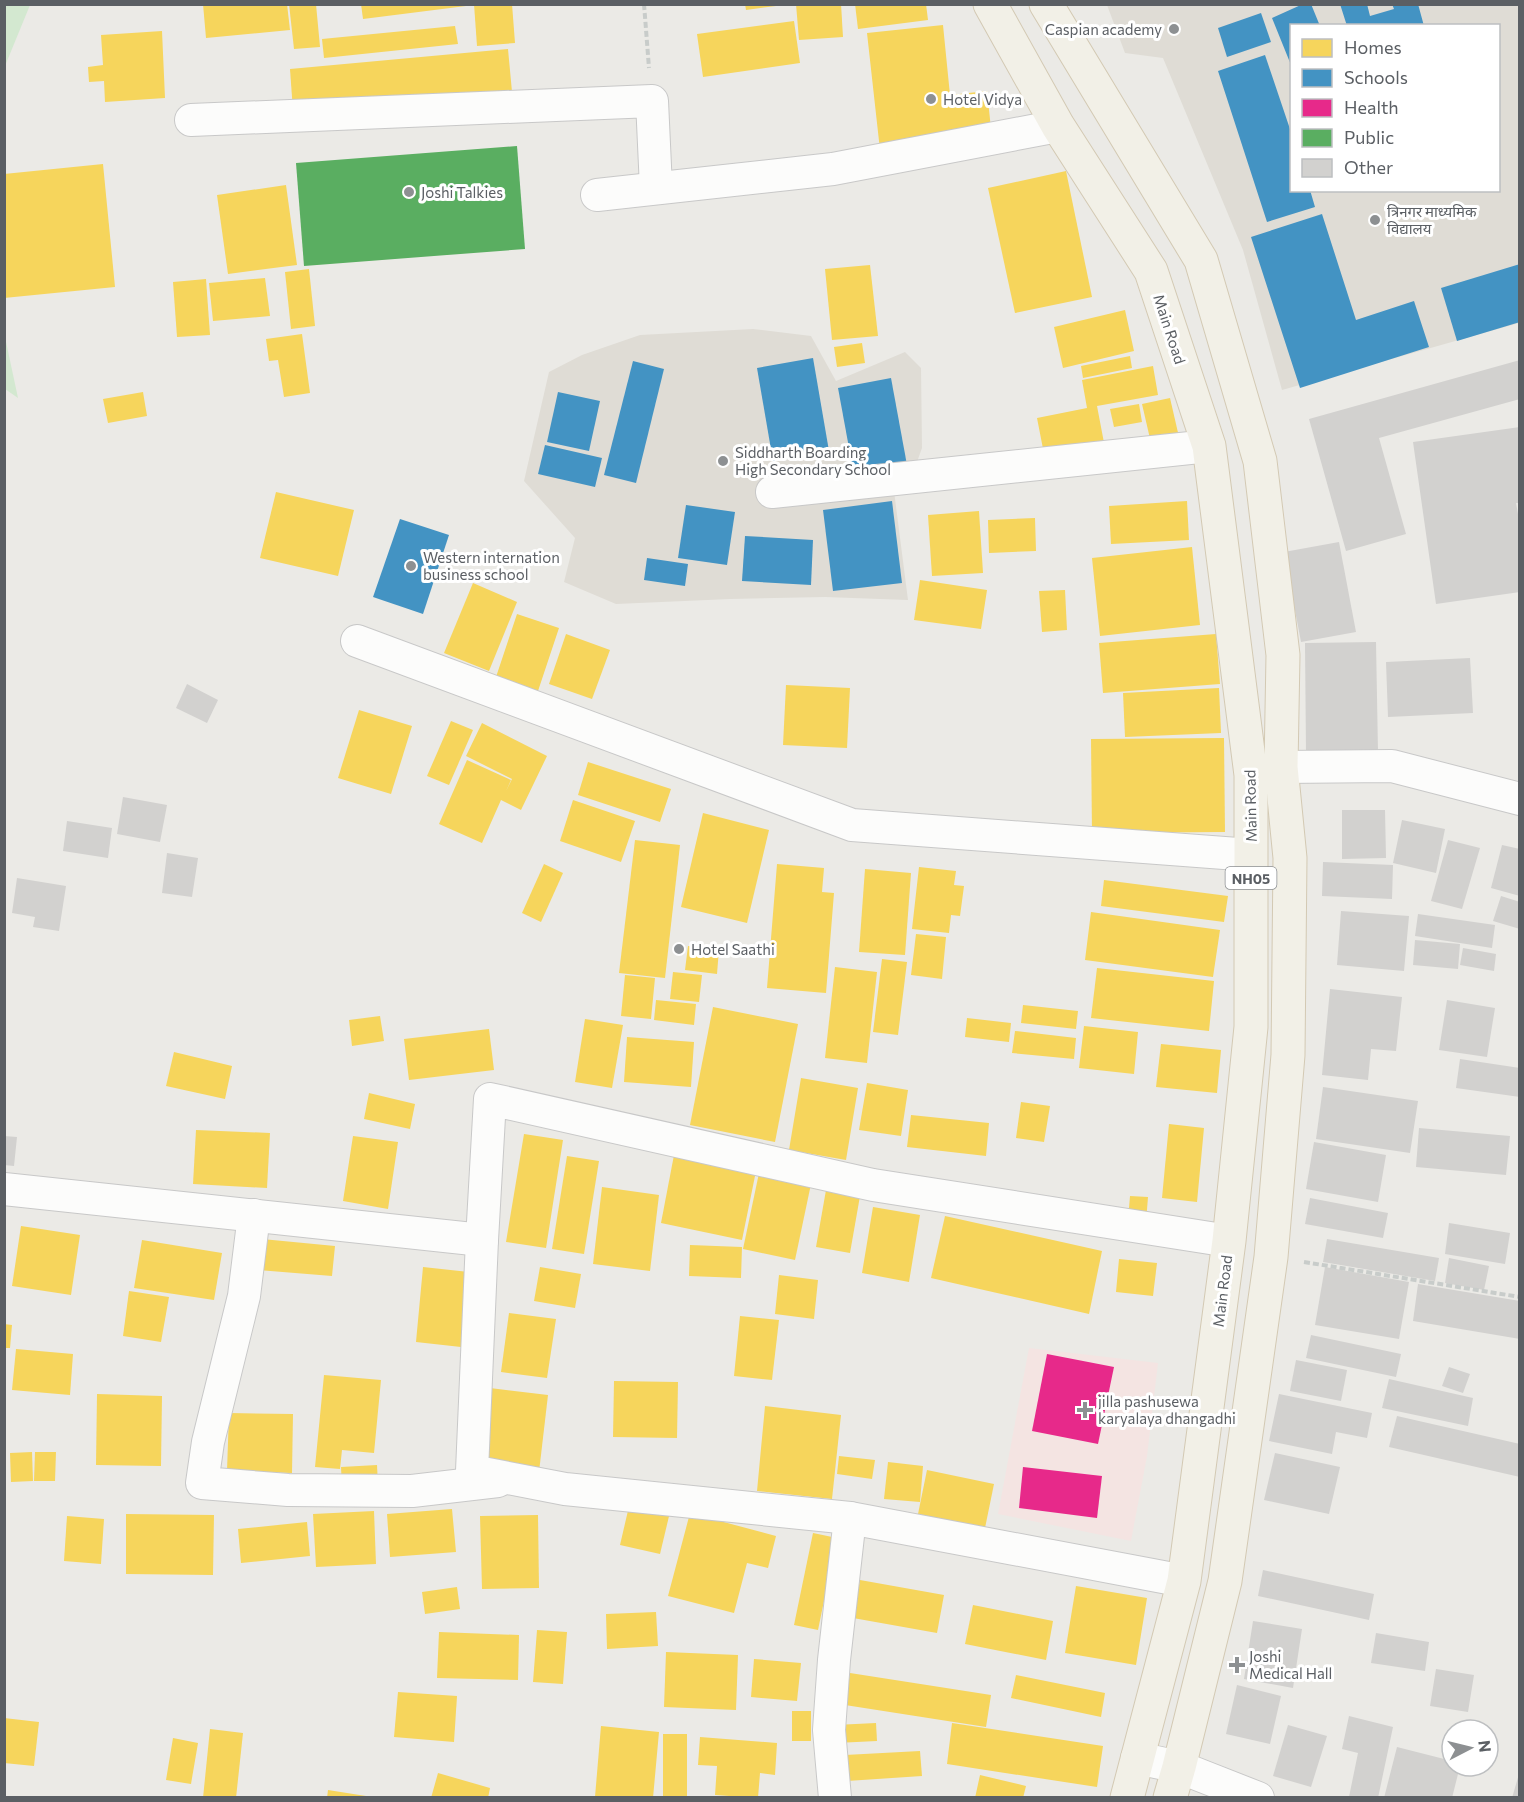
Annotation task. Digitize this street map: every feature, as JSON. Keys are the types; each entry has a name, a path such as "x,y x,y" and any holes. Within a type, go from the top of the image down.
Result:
{"main road":[{"name":"Main Road","path":"990,4 1058,126 1151,271 1209,446 1266,771 1290,858 1288,1055 1271,1257 1225,1581 1174,1782"},
{"name":"Main Road","path":"1046,4 1201,260 1260,461 1283,655 1251,855 1251,1027 1228,1241 1184,1581 1127,1797"}],"street":[{"path":"191,120 652,101 656,188"},
{"path":"597,195 833,169 1058,126"},
{"path":"772,492 1209,446"},
{"path":"357,640 852,825 1251,855"},
{"path":"1266,771 1392,766 1520,799"},
{"path":"1184,1581 850,1518 566,1489 472,1470 490,1099 873,1185 1228,1241"},
{"path":"4,1189 483,1240"},
{"path":"254,1215 244,1296 208,1442 202,1483 288,1490 412,1491 515,1479"},
{"path":"835,1797 829,1730 834,1660 850,1518"},
{"path":"1137,1758 1174,1782 1258,1797"}],"path":[{"path":"644,4 652,101"},
{"path":"1271,1257 1520,1297"}],"shaded area":[{"name":"त्रिनगर माध्यमिक विद्यालय","path":"1107,5 1519,5 1519,323 1282,390 1243,250 1163,58 1125,53"},
{"name":"Siddharth Boarding High Secondary School","path":"753,329 811,336 836,381 905,352 921,368 922,448 913,473 894,491 908,600 825,597 616,604 564,582 575,538 524,481 549,372 582,355 640,335"},
{"name":"jilla pashusewa karyalaya dhangadhi","path":"1029,1348 1158,1363 1147,1456 1131,1541 998,1514"}],"green space":[{"path":"4,5 30,5 5,66"},
{"path":"5,337 18,398 5,389"}],"building: Homes":[{"path":"203,4 287,4 290,30 206,38"},
{"path":"289,4 316,4 320,47 294,49"},
{"path":"361,4 466,4 466,6 363,19"},
{"path":"474,4 512,4 515,43 477,46"},
{"path":"745,4 776,4 776,6 746,10"},
{"path":"796,4 841,4 843,37 799,40"},
{"path":"855,4 926,4 928,20 858,29"},
{"path":"794,21 800,63 703,77 697,34"},
{"path":"943,25 950,95 987,91 992,138 880,150 867,33"},
{"path":"455,26 458,44 324,58 322,39"},
{"path":"162,31 165,98 105,102 104,81 89,82 88,67 103,65 101,35"},
{"path":"508,49 512,92 293,111 290,69"},
{"path":"103,164 115,287 4,298 4,174"},
{"path":"1066,171 1092,297 1015,313 988,188"},
{"path":"286,185 297,265 228,274 217,195"},
{"path":"870,265 878,336 832,340 825,269"},
{"path":"309,269 315,326 291,329 285,272"},
{"path":"265,278 270,316 213,321 209,283"},
{"path":"206,279 210,335 177,337 173,282"},
{"path":"1125,310 1134,351 1063,368 1054,327"},
{"path":"302,334 310,393 284,397 278,360 269,361 266,339"},
{"path":"862,343 865,363 837,367 834,347"},
{"path":"1130,356 1132,368 1083,378 1081,366"},
{"path":"1153,366 1158,395 1097,406 1105,448 1045,459 1037,418 1087,408 1082,380"},
{"path":"143,392 147,416 108,423 103,399"},
{"path":"1170,398 1179,437 1151,443 1142,404"},
{"path":"1139,404 1142,422 1114,427 1110,409"},
{"path":"276,492 354,510 338,576 260,558"},
{"path":"1187,501 1189,540 1111,544 1109,506"},
{"path":"979,511 983,573 932,576 928,515"},
{"path":"1035,518 1036,551 989,553 988,520"},
{"path":"1192,547 1200,625 1100,636 1092,558"},
{"path":"920,580 987,590 981,629 914,620"},
{"path":"473,583 517,602 489,671 444,653"},
{"path":"1065,590 1067,630 1042,632 1039,591"},
{"path":"517,614 559,628 537,694 495,680"},
{"path":"566,634 610,650 592,699 549,684"},
{"path":"1216,634 1220,684 1103,693 1099,643"},
{"path":"786,685 850,688 847,748 783,745"},
{"path":"1219,688 1221,733 1125,737 1123,693"},
{"path":"359,710 412,726 391,794 338,778"},
{"path":"451,721 473,730 449,785 427,776"},
{"path":"482,723 547,756 521,810 501,800 482,843 439,824 467,760 511,780 506,791 512,779 466,756"},
{"path":"1224,738 1225,832 1092,833 1091,739"},
{"path":"588,762 671,789 660,822 578,795"},
{"path":"573,800 635,821 621,862 560,841"},
{"path":"703,813 769,830 747,923 681,907"},
{"path":"635,840 680,845 665,978 619,973"},
{"path":"544,864 563,873 541,922 522,913"},
{"path":"777,864 824,868 822,892 834,893 826,993 767,988"},
{"path":"919,867 956,871 954,885 964,886 960,916 951,915 949,933 912,929"},
{"path":"865,869 911,873 905,955 859,952"},
{"path":"1104,880 1228,896 1224,922 1101,906"},
{"path":"1091,912 1220,930 1213,977 1085,960"},
{"path":"916,934 946,937 942,979 911,975"},
{"path":"688,946 719,949 717,974 685,970"},
{"path":"882,959 907,962 898,1035 873,1032"},
{"path":"835,967 877,972 867,1063 825,1058"},
{"path":"1097,968 1214,981 1209,1031 1091,1018"},
{"path":"673,972 702,975 699,1002 670,999"},
{"path":"625,975 655,978 651,1019 621,1016"},
{"path":"656,1000 696,1004 694,1025 654,1020"},
{"path":"1023,1005 1078,1011 1076,1029 1021,1023"},
{"path":"713,1007 798,1024 775,1142 690,1125"},
{"path":"380,1016 384,1041 352,1046 349,1020"},
{"path":"967,1018 1011,1023 1009,1042 965,1037"},
{"path":"585,1019 623,1025 612,1088 575,1082"},
{"path":"1084,1026 1138,1032 1134,1074 1079,1068"},
{"path":"489,1029 494,1070 409,1080 404,1039"},
{"path":"1015,1031 1076,1038 1074,1059 1012,1053"},
{"path":"627,1037 694,1042 691,1087 624,1082"},
{"path":"1161,1044 1221,1050 1217,1093 1156,1087"},
{"path":"174,1052 232,1066 225,1099 166,1086"},
{"path":"801,1078 858,1088 846,1160 789,1150"},
{"path":"867,1083 908,1090 901,1136 859,1130"},
{"path":"369,1093 415,1104 410,1129 364,1119"},
{"path":"1021,1102 1050,1106 1044,1142 1016,1138"},
{"path":"911,1115 989,1123 986,1156 907,1147"},
{"path":"1169,1124 1204,1128 1197,1202 1162,1198"},
{"path":"196,1130 270,1133 267,1188 193,1184"},
{"path":"524,1134 563,1140 546,1248 506,1242"},
{"path":"353,1136 398,1142 388,1209 343,1201"},
{"path":"674,1155 756,1171 742,1240 661,1223"},
{"path":"567,1156 599,1161 584,1254 552,1249"},
{"path":"759,1173 811,1184 795,1260 743,1249"},
{"path":"602,1187 659,1195 650,1271 593,1264"},
{"path":"826,1190 860,1196 850,1253 816,1247"},
{"path":"1130,1196 1148,1197 1146,1222 1128,1220"},
{"path":"873,1207 920,1215 909,1282 862,1273"},
{"path":"945,1216 1102,1251 1089,1314 931,1278"},
{"path":"21,1226 80,1235 71,1295 12,1286"},
{"path":"262,1239 335,1246 332,1276 258,1270"},
{"path":"142,1240 222,1253 214,1300 134,1288"},
{"path":"690,1245 742,1247 741,1278 689,1276"},
{"path":"1119,1259 1157,1263 1153,1296 1116,1292"},
{"path":"423,1267 478,1273 470,1348 416,1342"},
{"path":"540,1267 581,1274 575,1308 534,1301"},
{"path":"779,1275 818,1280 814,1319 775,1314"},
{"path":"129,1291 169,1297 161,1342 123,1336"},
{"path":"509,1313 556,1319 547,1378 501,1372"},
{"path":"740,1316 779,1320 772,1380 734,1376"},
{"path":"4,1324 12,1325 10,1348 4,1348"},
{"path":"16,1349 73,1354 70,1395 12,1390"},
{"path":"324,1375 381,1380 374,1453 342,1450 340,1469 315,1467"},
{"path":"614,1381 678,1382 677,1438 613,1437"},
{"path":"490,1388 548,1395 539,1472 482,1465"},
{"path":"97,1394 162,1396 161,1466 96,1465"},
{"path":"765,1406 841,1415 832,1499 757,1491"},
{"path":"229,1413 293,1414 292,1473 227,1471"},
{"path":"32,1452 33,1481 11,1482 10,1453"},
{"path":"35,1452 56,1452 55,1481 34,1481"},
{"path":"839,1456 875,1460 872,1479 837,1474"},
{"path":"888,1462 923,1466 920,1502 884,1499"},
{"path":"377,1465 378,1485 342,1488 341,1467"},
{"path":"927,1470 994,1484 985,1528 918,1514"},
{"path":"630,1502 670,1512 660,1554 620,1545"},
{"path":"452,1509 456,1552 390,1557 387,1514"},
{"path":"374,1511 376,1564 316,1567 313,1514"},
{"path":"690,1513 776,1536 768,1568 747,1563 734,1613 668,1596"},
{"path":"126,1514 214,1515 213,1575 126,1574"},
{"path":"538,1515 539,1588 482,1589 480,1516"},
{"path":"67,1516 104,1519 101,1564 64,1561"},
{"path":"307,1522 310,1556 241,1563 238,1529"},
{"path":"813,1533 837,1538 818,1630 794,1625"},
{"path":"860,1580 944,1595 937,1633 853,1618"},
{"path":"1076,1586 1147,1598 1136,1665 1065,1653"},
{"path":"457,1587 460,1609 425,1614 422,1592"},
{"path":"973,1605 1053,1621 1046,1660 965,1644"},
{"path":"656,1612 658,1646 607,1649 606,1614"},
{"path":"537,1630 567,1632 563,1684 533,1682"},
{"path":"439,1632 519,1635 518,1680 437,1678"},
{"path":"666,1652 738,1655 736,1710 664,1707"},
{"path":"754,1659 801,1663 797,1701 751,1697"},
{"path":"850,1673 991,1695 986,1727 845,1705"},
{"path":"1016,1675 1105,1693 1101,1717 1011,1698"},
{"path":"398,1692 457,1696 454,1742 394,1737"},
{"path":"792,1711 811,1711 811,1741 792,1741"},
{"path":"4,1718 39,1722 34,1766 4,1763"},
{"path":"876,1723 877,1741 836,1743 835,1725"},
{"path":"952,1723 1103,1746 1097,1787 947,1764"},
{"path":"601,1726 659,1732 653,1798 595,1797"},
{"path":"210,1729 243,1733 236,1798 203,1798"},
{"path":"663,1734 687,1734 687,1798 663,1798"},
{"path":"700,1737 777,1743 775,1775 760,1773 758,1798 715,1795 717,1766 698,1765"},
{"path":"173,1738 198,1743 191,1784 166,1780"},
{"path":"920,1751 922,1776 847,1781 845,1755"},
{"path":"438,1773 490,1788 488,1798 431,1798"},
{"path":"980,1775 1026,1786 1023,1798 975,1798"},
{"path":"328,1790 366,1796 366,1798 327,1798"}],"building: Schools":[{"path":"1303,4 1311,4 1319,24 1290,24 1290,63 1272,18"},
{"path":"1340,4 1367,4 1370,16 1394,9 1392,4 1418,4 1423,24 1346,24"},
{"path":"1261,13 1271,42 1227,57 1218,28"},
{"path":"1265,55 1290,129 1290,192 1311,192 1315,207 1267,222 1218,71"},
{"path":"1322,214 1356,320 1414,301 1429,347 1300,388 1251,237"},
{"path":"1520,264 1520,322 1457,341 1441,288"},
{"path":"813,358 829,451 773,461 757,368"},
{"path":"633,361 664,369 636,483 604,475"},
{"path":"891,378 907,465 854,475 838,388"},
{"path":"558,392 600,401 589,451 547,442"},
{"path":"545,445 602,458 595,487 538,474"},
{"path":"892,501 902,583 833,591 823,510"},
{"path":"686,505 735,512 727,565 678,558"},
{"name":"Western internation business school","path":"400,519 449,535 423,614 373,597"},
{"path":"745,536 813,540 811,585 742,581"},
{"path":"647,558 688,564 685,586 644,580"}],"building: Health":[{"path":"1047,1354 1114,1367 1098,1444 1032,1431"},
{"path":"1023,1467 1102,1476 1097,1518 1019,1508"}],"building: Public":[{"name":"Joshi Talkies","path":"517,146 525,249 304,266 296,163"}],"building: Other":[{"path":"1520,360 1520,399 1379,438 1406,534 1346,551 1309,419"},
{"path":"1520,427 1520,503 1516,503 1520,525 1520,592 1436,604 1413,442"},
{"path":"1339,542 1356,632 1301,642 1284,552"},
{"path":"1376,642 1378,752 1306,753 1305,643"},
{"path":"1470,658 1473,713 1388,717 1386,662"},
{"path":"187,684 218,700 207,723 176,708"},
{"path":"123,797 167,805 160,842 117,834"},
{"path":"1342,810 1385,810 1386,858 1342,859"},
{"path":"1402,820 1445,829 1436,873 1393,863"},
{"path":"67,821 112,828 108,858 63,851"},
{"path":"1448,840 1480,848 1462,909 1431,901"},
{"path":"1502,845 1520,849 1520,896 1491,888"},
{"path":"167,853 198,858 192,897 162,893"},
{"path":"1323,862 1393,865 1392,899 1322,896"},
{"path":"17,878 66,886 59,931 33,927 35,917 12,913"},
{"path":"1501,896 1520,902 1520,929 1493,921"},
{"path":"1341,911 1409,916 1404,971 1337,965"},
{"path":"1418,914 1495,925 1492,948 1415,936"},
{"path":"1415,940 1460,944 1458,969 1413,965"},
{"path":"1463,948 1496,954 1494,971 1460,965"},
{"path":"1330,989 1402,997 1396,1051 1371,1049 1368,1080 1322,1075"},
{"path":"1447,1000 1495,1008 1487,1057 1439,1050"},
{"path":"1460,1059 1520,1068 1520,1097 1456,1088"},
{"path":"1323,1087 1418,1101 1410,1153 1316,1139"},
{"path":"1419,1128 1510,1136 1506,1175 1416,1167"},
{"path":"4,1136 17,1137 14,1166 4,1165"},
{"path":"1314,1142 1386,1155 1378,1202 1306,1189"},
{"path":"1310,1198 1388,1213 1383,1238 1305,1224"},
{"path":"1449,1223 1510,1233 1505,1264 1445,1254"},
{"path":"1327,1239 1439,1258 1435,1281 1323,1262"},
{"path":"1449,1258 1489,1266 1484,1290 1445,1283"},
{"path":"1325,1267 1409,1282 1399,1339 1315,1325"},
{"path":"1418,1284 1520,1301 1520,1339 1413,1321"},
{"path":"1311,1335 1401,1354 1396,1377 1306,1358"},
{"path":"1296,1360 1347,1370 1341,1401 1290,1391"},
{"path":"1449,1367 1470,1374 1463,1393 1442,1386"},
{"path":"1389,1379 1473,1398 1468,1426 1382,1408"},
{"path":"1279,1394 1372,1413 1367,1438 1336,1432 1332,1454 1269,1441"},
{"path":"1397,1416 1520,1444 1520,1477 1389,1447"},
{"path":"1275,1453 1340,1467 1329,1514 1264,1500"},
{"path":"1263,1570 1374,1594 1369,1620 1258,1596"},
{"path":"1253,1621 1302,1629 1293,1688 1244,1679"},
{"path":"1376,1633 1429,1642 1425,1671 1371,1663"},
{"path":"1436,1669 1474,1675 1468,1712 1430,1706"},
{"path":"1237,1685 1281,1696 1270,1744 1226,1734"},
{"path":"1349,1716 1393,1727 1378,1798 1349,1797 1358,1753 1342,1749"},
{"path":"1288,1725 1327,1736 1311,1787 1273,1776"},
{"path":"1397,1747 1440,1758 1440,1778 1457,1778 1452,1798 1384,1798"},
{"path":"1519,1774 1520,1798 1512,1798"}],"place":[{"name":"Caspian academy","path":"1174,29"},
{"name":"Hotel Vidya","path":"931,99"},
{"name":"Joshi Talkies","path":"409,192"},
{"name":"त्रिनगर माध्यमिक विद्यालय","path":"1375,220"},
{"name":"Siddharth Boarding High Secondary School","path":"723,461"},
{"name":"Western internation business school","path":"411,566"},
{"name":"Hotel Saathi","path":"679,949"},
{"name":"jilla pashusewa karyalaya dhangadhi","path":"1085,1410"},
{"name":"Joshi Medical Hall","path":"1237,1665"}]}
